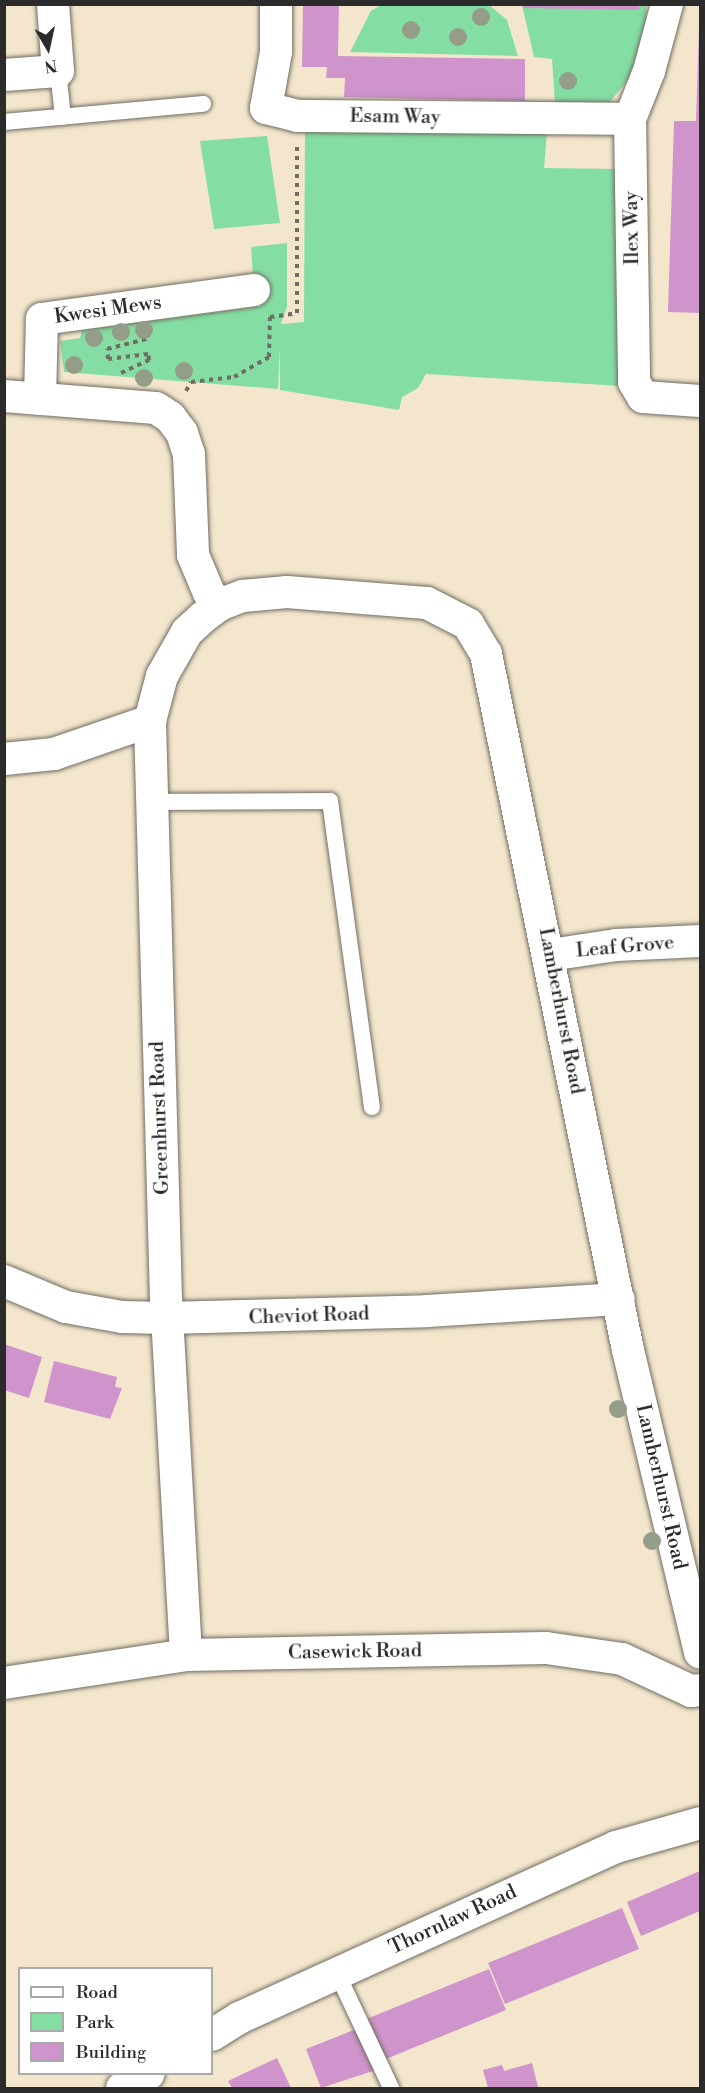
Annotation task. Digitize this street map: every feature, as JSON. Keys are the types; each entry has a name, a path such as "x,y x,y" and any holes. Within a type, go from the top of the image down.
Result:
{"street":[{"path":"4,75 58,71 52,4"},
{"name":"Esam Way","path":"276,4 276,52 266,108 297,116 630,119"},
{"name":"Ilex Way","path":"667,4 649,71 630,119 634,382 643,397 700,401"},
{"name":"Kwesi Mews","path":"40,399 42,320 256,304"},
{"path":"4,396 156,408 170,417 182,433 191,481 193,555 209,593 219,604"},
{"name":"Lamberhurst Road","path":"219,604 264,593 356,596 427,603 468,624 479,638 492,672 618,1299 700,1653"},
{"name":"Greenhurst Road","path":"186,1655 166,1318 150,802 150,721 153,701 173,655 187,633 219,604"},
{"path":"4,759 54,754 150,721"},
{"name":"Leaf Grove","path":"550,955 616,945 700,941"},
{"name":"Cheviot Road","path":"4,1281 66,1307 122,1317 166,1318 426,1311 618,1299"},
{"name":"Casewick Road","path":"4,1683 186,1655 571,1649 622,1659 691,1690 700,1690"},
{"name":"Thornlaw Road","path":"213,2034 238,2018 616,1847 700,1823"},
{"path":"122,2088 145,2075"}],"lane":[{"path":"58,71 63,117"},
{"path":"4,122 203,104"},
{"path":"150,802 330,801 372,1107"},
{"path":"338,1973 391,2088"}],"path":[{"path":"270,317 297,313 297,116"},
{"path":"191,382 234,377 269,357 270,317 256,304"},
{"path":"108,405 117,375 149,360 148,354 108,359 107,349 159,337"}],"green space":[{"path":"488,4 507,20 518,56 350,52 371,11 381,5"},
{"path":"522,5 646,5 646,23 632,75 609,103 555,103 552,59 534,57"},
{"path":"305,129 547,132 544,168 623,169 621,386 426,374 418,388 402,397 399,410 280,390 280,347 278,389 64,372 60,341 80,338 82,330 255,307 251,247 287,243 287,307 281,324 304,322"},
{"path":"267,136 280,223 214,229 200,141"}],"building":[{"path":"303,4 339,4 338,56 525,59 525,101 344,97 345,78 326,78 327,67 302,67"},
{"path":"523,4 639,4 639,10 523,8"},
{"path":"699,28 700,313 668,312 674,121 696,121"},
{"path":"4,1344 42,1357 29,1398 4,1390"},
{"path":"54,1361 117,1377 115,1387 122,1388 110,1419 44,1402"},
{"path":"700,1871 700,1911 641,1936 627,1902"},
{"path":"622,1908 639,1949 505,2004 488,1963"},
{"path":"489,1969 506,2010 381,2061 364,2020"},
{"path":"359,2028 376,2070 321,2088 306,2049"},
{"path":"277,2058 291,2088 232,2088 228,2081"},
{"path":"532,2063 538,2087 488,2088 483,2070 502,2065 504,2071"}]}
